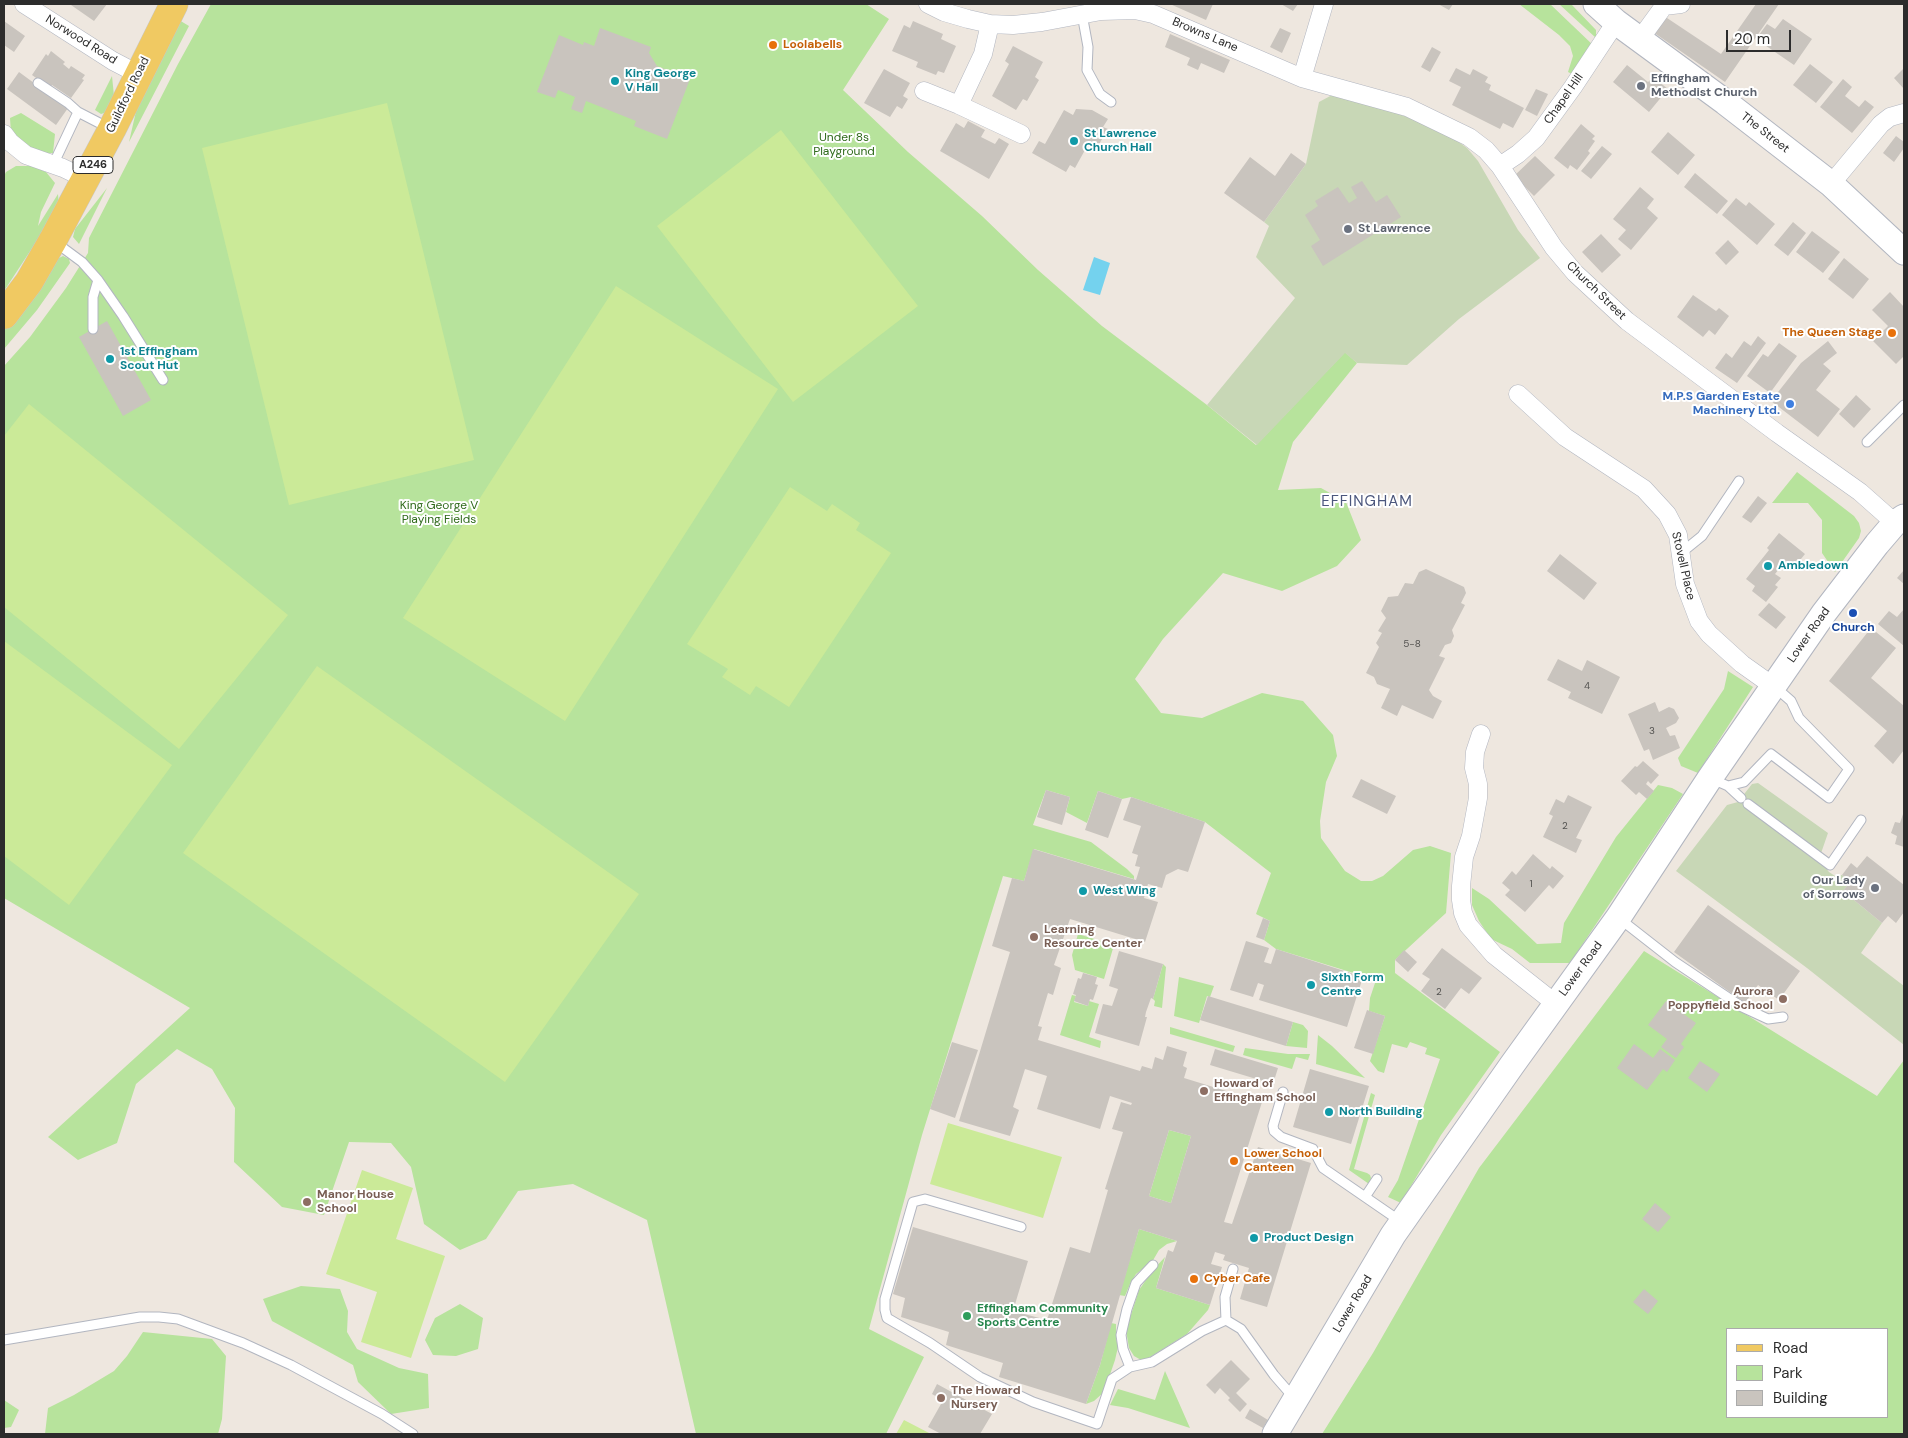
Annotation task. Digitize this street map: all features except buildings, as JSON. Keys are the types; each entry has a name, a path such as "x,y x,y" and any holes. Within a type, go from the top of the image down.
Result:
{"main road":[{"name":"Guildford Road","path":"4,314 29,282 86,180 174,4"}],"street":[{"name":"Norwood Road","path":"24,4 113,61 138,74"},
{"name":"Browns Lane","path":"928,4 960,17 990,24 1013,25 1042,22 1082,14 1100,8 1135,10 1153,14 1302,78"},
{"path":"1302,78 1324,4"},
{"name":"The Street","path":"1596,4 1616,22 1831,184 1904,252"},
{"path":"1640,39 1664,6 1681,4"},
{"name":"Chapel Hill","path":"1500,166 1518,154 1536,138 1573,87 1616,22"},
{"path":"959,105 983,54 990,24"},
{"name":"Church Street","path":"1302,78 1407,107 1469,137 1486,150 1500,166 1559,254 1575,273 1627,321 1777,433 1900,520"},
{"path":"924,91 1021,134"},
{"path":"1831,184 1881,124 1890,117 1904,113"},
{"path":"6,143 26,155 63,168 86,180"},
{"name":"Stovell Place","path":"1518,394 1565,437 1644,489 1667,514 1678,535 1685,584 1699,621 1709,634 1742,664 1773,686"},
{"name":"Lower Road","path":"1275,1434 1402,1223 1556,1004 1719,782 1773,686 1852,576 1900,520"},
{"path":"1481,734 1475,752 1474,768 1478,784 1478,798 1472,836 1464,857 1461,886 1463,912 1471,930 1494,955 1556,1004"}],"lane":[{"path":"1082,14 1088,47 1087,70 1100,94 1111,102"},
{"path":"38,83 68,102 78,112 112,129"},
{"path":"53,165 78,112"},
{"path":"53,240 82,262 98,280 124,316 163,380"},
{"path":"93,329 93,297 98,280"},
{"path":"1867,442 1904,405"},
{"path":"1681,552 1702,536 1739,480"},
{"path":"1719,782 1744,782 1771,754 1829,798 1849,769 1799,718 1791,701 1773,686"},
{"path":"1719,782 1830,865 1861,820"},
{"path":"1618,918 1675,962 1742,1008 1768,1019 1783,1017"},
{"path":"1283,1092 1273,1126 1274,1131 1281,1137 1313,1149 1323,1168 1402,1223"},
{"path":"1365,1197 1378,1179"},
{"path":"1021,1227 925,1199 913,1202 885,1299 887,1318 930,1343 980,1377 1033,1402 1097,1424 1112,1379 1130,1367 1152,1362 1202,1331 1226,1320"},
{"path":"1130,1367 1123,1349 1121,1335 1126,1309 1136,1283 1153,1265"},
{"path":"1226,1320 1225,1297 1233,1269"},
{"path":"4,1340 140,1317 178,1320 243,1343 291,1365 382,1414 412,1434"},
{"path":"1226,1320 1241,1329 1274,1375 1296,1400"}],"green space":[{"name":"King George V Playing Fields","path":"211,4 866,4 889,19 843,90 908,152 982,216 1038,270 1102,326 1207,405 1256,445 1345,352 1357,363 1293,442 1278,490 1321,488 1346,502 1361,540 1337,566 1282,591 1223,573 1163,639 1135,679 1161,713 1202,718 1262,693 1303,701 1333,735 1337,756 1326,782 1320,821 1321,838 1345,871 1361,881 1372,881 1383,876 1413,850 1430,846 1451,853 1446,913 1395,960 1395,973 1500,1052 1441,1135 1401,1203 1388,1197 1398,1180 1440,1059 1425,1054 1427,1048 1410,1042 1407,1048 1392,1044 1384,1073 1378,1071 1370,1061 1385,1016 1369,1011 1370,998 1376,980 1276,949 1264,940 1270,921 1256,914 1271,873 1205,822 1131,797 1122,799 1098,791 1087,823 1066,812 1070,797 1046,790 1033,825 1091,842 1127,869 1134,876 1134,879 1034,849 1024,881 1003,876 922,1135 869,1329 924,1357 886,1434 696,1434 647,1220 573,1184 518,1191 486,1239 460,1250 424,1224 411,1167 391,1143 349,1142 324,1215 282,1207 234,1162 235,1108 212,1069 177,1049 136,1084 117,1143 78,1160 48,1137 190,1008 4,898 4,366 30,337 66,288 88,253 89,238 178,64"},
{"path":"1519,4 1550,4 1594,46 1572,74 1568,72 1573,56 1570,46"},
{"path":"1559,4 1572,5 1596,30 1596,38"},
{"path":"179,20 189,26 129,142 137,107"},
{"path":"112,76 114,96 107,112 101,114 95,110"},
{"path":"1334,94 1394,112 1425,124 1449,135 1467,148 1478,161 1518,230 1540,258 1459,319 1407,365 1357,363 1345,353 1257,445 1207,405 1295,298 1256,257 1269,226 1264,222 1306,164 1319,102"},
{"path":"387,103 474,460 289,505 202,148"},
{"path":"21,113 55,134 53,153 44,153 21,143 11,133 10,118"},
{"path":"781,130 918,306 793,402 657,226"},
{"path":"16,166 33,166 46,172 55,183 41,212 38,226 58,194 59,207 4,291 4,176 6,172"},
{"path":"107,188 79,244 73,237 75,229"},
{"path":"63,256 69,259 70,263 37,310 4,349 4,328 55,260"},
{"path":"616,286 778,389 565,721 403,618"},
{"path":"29,404 288,615 179,749 4,607 4,436"},
{"path":"1797,472 1854,516 1859,523 1861,531 1859,538 1835,572 1822,553 1822,520 1808,503 1772,503"},
{"path":"790,487 827,511 832,504 860,523 856,530 891,553 789,707 756,686 750,695 722,677 728,669 687,644"},
{"path":"4,641 172,765 69,905 4,856"},
{"path":"317,666 639,894 505,1082 183,853"},
{"path":"1728,671 1753,687 1698,773 1681,766 1678,758 1724,689"},
{"path":"1758,783 1828,833 1819,859 1829,872 1835,876 1842,875 1851,881 1843,891 1882,923 1861,953 1904,986 1904,1045 1807,968 1676,871 1727,805 1738,802 1752,784"},
{"path":"1658,785 1672,788 1683,794 1570,963 1530,963 1512,949 1491,939 1479,921 1472,905 1472,888 1489,899 1537,944 1561,943 1564,923 1616,837"},
{"path":"1078,934 1114,945 1104,979 1075,970 1072,955"},
{"path":"1644,951 1877,1096 1904,1060 1904,1434 1322,1434 1373,1353 1479,1168"},
{"path":"1163,964 1166,967 1162,1008 1154,1006 1155,1001 1153,999"},
{"path":"1179,977 1214,986 1210,997 1207,996 1199,1023 1174,1016"},
{"path":"1072,995 1076,996 1074,1002 1088,1006 1089,1001 1099,1004 1089,1037 1101,1041 1100,1048 1060,1035"},
{"path":"1293,1022 1303,1025 1308,1031 1307,1048 1286,1046"},
{"path":"1170,1027 1235,1046 1233,1052 1170,1034"},
{"path":"1318,1035 1332,1046 1365,1078 1316,1064"},
{"path":"1245,1048 1288,1054 1310,1054 1308,1060 1296,1057 1292,1069 1243,1055"},
{"path":"1371,1093 1375,1095 1354,1169 1370,1175 1369,1184 1349,1170"},
{"path":"948,1123 1062,1157 1043,1218 930,1184"},
{"path":"1169,1130 1191,1136 1171,1203 1149,1196"},
{"path":"362,1170 413,1188 396,1239 445,1256 411,1358 361,1342 377,1292 326,1274"},
{"path":"1139,1229 1177,1241 1167,1244 1159,1250 1152,1262 1136,1274 1125,1296 1119,1295"},
{"path":"1165,1257 1156,1288 1210,1305 1208,1310 1187,1334 1147,1359 1141,1360 1134,1356 1129,1348 1126,1330 1139,1290"},
{"path":"301,1286 340,1289 348,1311 347,1332 357,1349 399,1368 428,1374 429,1408 391,1414 358,1382 353,1365 272,1321 263,1299"},
{"path":"460,1304 483,1318 478,1349 456,1356 433,1355 425,1340 435,1318"},
{"path":"1111,1323 1116,1324 1118,1347 1115,1360 1104,1392 1094,1401 1086,1404 1100,1365"},
{"path":"143,1332 212,1339 226,1356 222,1419 218,1434 45,1434 48,1408 114,1371"},
{"path":"1165,1371 1190,1428 1128,1408 1110,1405 1118,1389 1155,1400"},
{"path":"4,1400 19,1410 11,1427 4,1428"},
{"path":"904,1420 931,1434 896,1434"}],"water":[{"path":"1094,257 1110,263 1100,295 1083,290"}],"place":[{"name":"Loolabells","path":"773,45"},
{"name":"King George V Hall","path":"615,81"},
{"name":"Effingham Methodist Church","path":"1641,86"},
{"name":"St Lawrence Church Hall","path":"1074,141"},
{"name":"St Lawrence","path":"1348,229"},
{"name":"The Queen Stage","path":"1892,333"},
{"name":"1st Effingham Scout Hut","path":"110,359"},
{"name":"M.P.S Garden Estate Machinery Ltd.","path":"1790,404"},
{"name":"Ambledown","path":"1768,566"},
{"name":"Church","path":"1853,613"},
{"name":"Our Lady of Sorrows","path":"1875,888"},
{"name":"West Wing","path":"1083,891"},
{"name":"Learning Resource Center","path":"1034,937"},
{"name":"Sixth Form Centre","path":"1311,985"},
{"name":"Aurora Poppyfield School","path":"1783,999"},
{"name":"Howard of Effingham School","path":"1204,1091"},
{"name":"North Building","path":"1329,1112"},
{"name":"Lower School Canteen","path":"1234,1161"},
{"name":"Manor House School","path":"307,1202"},
{"name":"Product Design","path":"1254,1238"},
{"name":"Cyber Cafe","path":"1194,1279"},
{"name":"Effingham Community Sports Centre","path":"967,1316"},
{"name":"The Howard Nursery","path":"941,1398"}],"district":[{"name":"EFFINGHAM","path":"1367,502"}],"park label":[{"name":"Under 8s Playground","path":"844,145"}]}
